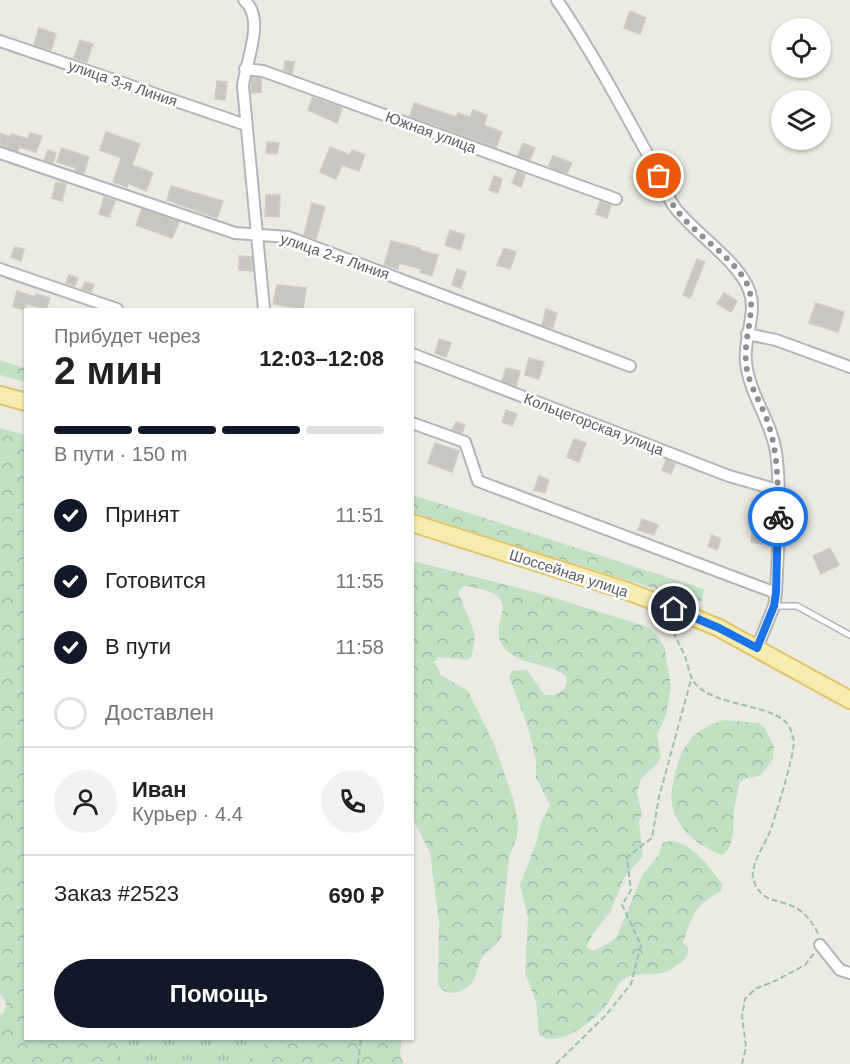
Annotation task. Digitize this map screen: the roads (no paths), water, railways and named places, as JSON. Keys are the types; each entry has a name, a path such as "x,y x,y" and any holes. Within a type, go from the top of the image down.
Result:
{"main road":[{"path":"0,395 24,401"},
{"name":"Шоссейная улица","path":"414,524 627,591 674,609 719,628 850,699"}],"street":[{"path":"557,0 584,42 675,208 743,277 750,292 752,310 747,334 746,362 752,388 766,418 776,452 778,490 776,593 774,606 757,648"},
{"path":"247,1 254,12 255,28 243,86 264,308"},
{"name":"улица 3-я Линия","path":"0,41 246,125"},
{"name":"Южная улица","path":"245,69 263,71 616,199"},
{"name":"улица 2-я Линия","path":"0,153 235,233 288,237 630,366"},
{"path":"0,269 114,308"},
{"path":"747,334 776,340 850,368"},
{"name":"Кольцегорская улица","path":"414,355 729,476 778,490"},
{"path":"414,424 465,442 478,481 776,593"},
{"path":"820,945 840,970 850,973"}],"lane":[{"path":"774,606 797,606 850,635"}]}
